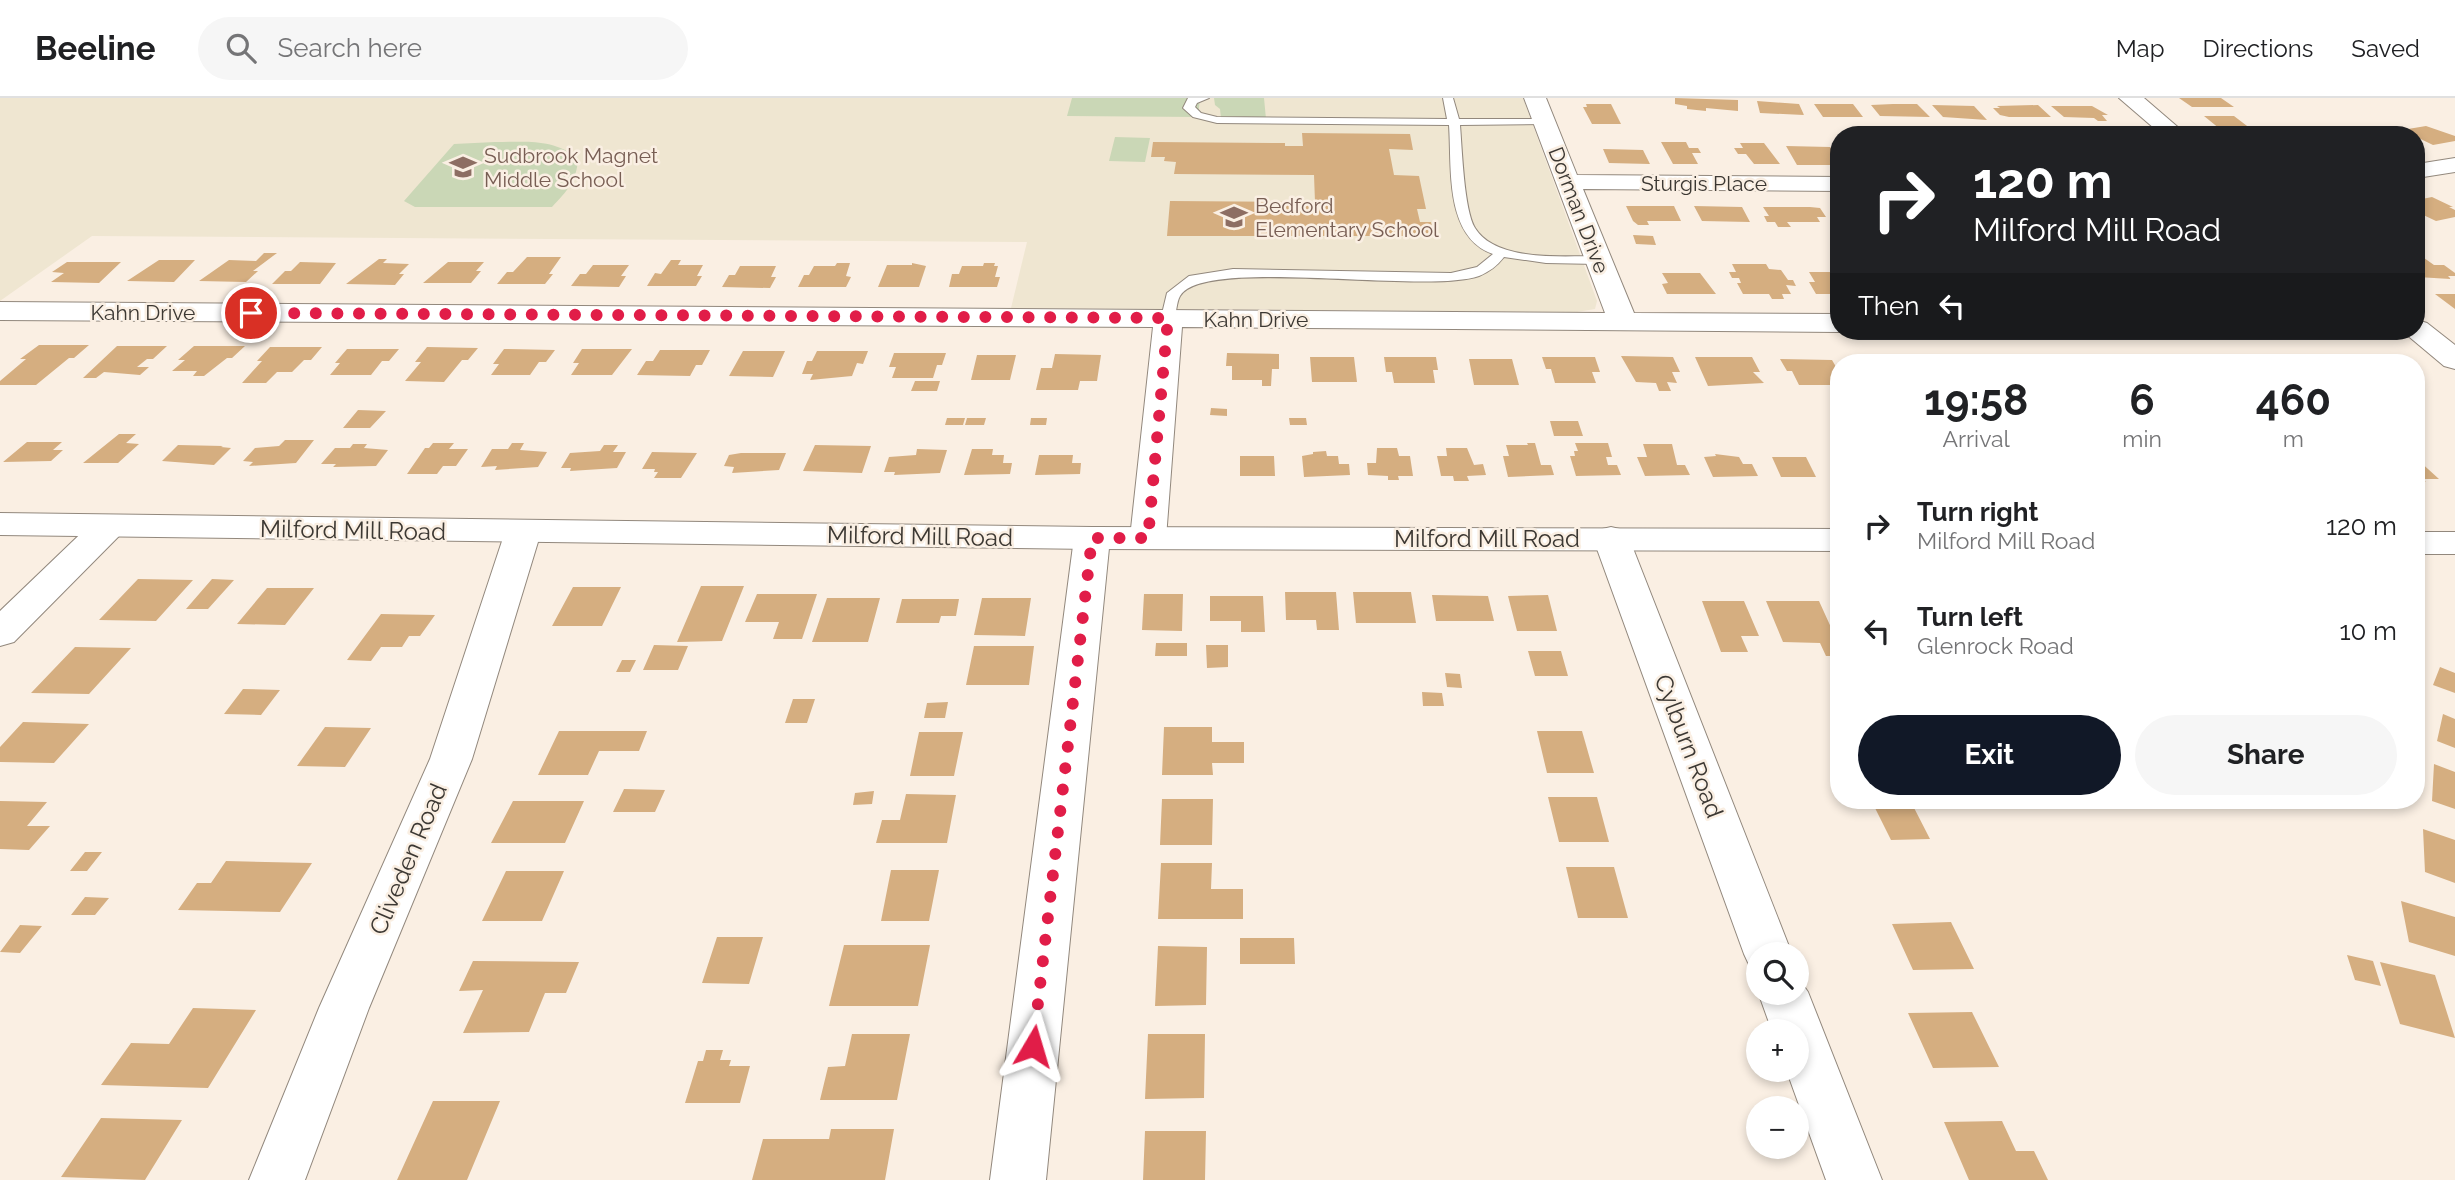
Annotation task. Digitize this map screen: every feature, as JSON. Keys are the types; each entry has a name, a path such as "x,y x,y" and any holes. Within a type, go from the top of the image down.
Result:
{"street":[{"path":"2130,98 2165,126"},
{"name":"Dorman Drive","path":"1540,110 1623,322"},
{"path":"2425,170 2455,165"},
{"name":"Sturgis Place","path":"1568,181 1830,184"},
{"name":"Kahn Drive","path":"0,312 1830,323"},
{"path":"1148,538 1168,318"},
{"path":"2425,336 2455,360"},
{"name":"Milford Mill Road","path":"0,524 1092,538 1830,540"},
{"path":"0,633 109,526"},
{"name":"Cliveden Road","path":"277,1180 344,1008 451,759 523,532"},
{"path":"1018,1180 1092,538"},
{"name":"Cylburn Road","path":"1611,538 1763,942"},
{"path":"2425,543 2455,543"},
{"path":"1788,1005 1854,1180"}],"lane":[{"path":"1204,98 1192,100 1189,108 1197,115 1217,120 1454,122 1540,110"},
{"path":"1448,98 1454,122 1466,226 1483,244 1501,253 1536,259 1598,260"},
{"path":"1168,318 1174,293 1194,279 1233,273 1471,277 1492,264 1501,253"}],"shaded area":[{"path":"0,98 1523,98 1597,301 1595,309 1577,312 1011,308 1027,242 92,236 0,301"}],"green space":[{"path":"1072,98 1200,98 1198,117 1067,116"},
{"path":"1214,98 1264,98 1266,119 1221,118"},
{"path":"1115,137 1150,138 1145,162 1109,161"},
{"path":"538,142 558,147 578,158 567,191 552,207 415,207 404,201 454,144"}],"building":[{"path":"1675,98 1738,100 1738,111 1687,109 1687,106 1675,104"},
{"path":"2179,98 2221,98 2234,107 2192,107"},
{"path":"1757,101 1799,104 1804,115 1760,113"},
{"path":"1586,104 1611,104 1621,124 1592,124 1583,107 1587,107"},
{"path":"1814,104 1853,104 1863,117 1823,117"},
{"path":"1917,104 1930,117 1880,116 1871,105"},
{"path":"1932,105 1974,106 1987,120 1943,117"},
{"path":"2038,105 2051,117 2009,117 2000,115 1993,108 2000,108 1997,106"},
{"path":"2051,106 2092,106 2108,115 2102,115 2107,121 2064,117"},
{"path":"2204,116 2234,116 2247,126 2216,126"},
{"path":"2425,126 2455,136 2455,141 2433,145 2425,141"},
{"path":"1302,133 1410,134 1413,150 1389,149 1394,175 1419,176 1426,209 1417,209 1420,222 1431,222 1434,236 1167,236 1170,201 1315,202 1314,175 1174,174 1176,162 1164,161 1165,157 1151,157 1153,142 1285,143 1285,146 1303,146"},
{"path":"1661,142 1686,142 1689,148 1698,148 1701,153 1692,153 1698,164 1673,164"},
{"path":"1740,143 1764,143 1780,164 1754,164 1746,154 1738,154 1734,148 1743,148"},
{"path":"1786,146 1830,147 1830,165 1797,165"},
{"path":"1603,149 1643,150 1650,164 1609,163"},
{"path":"2432,197 2453,207 2449,207 2455,210 2455,217 2436,221 2425,216 2425,198"},
{"path":"1626,206 1674,206 1681,221 1647,221 1649,225 1638,225"},
{"path":"1694,206 1742,207 1750,222 1702,221"},
{"path":"1763,207 1820,208 1826,217 1817,217 1820,222 1787,222 1791,227 1778,227 1775,222 1767,222 1764,216 1769,216"},
{"path":"1633,235 1653,236 1656,245 1636,244"},
{"path":"264,253 277,253 253,271 258,271 246,282 199,281 229,260 256,261"},
{"path":"527,257 561,257 545,284 497,284 507,272 513,272"},
{"path":"379,259 387,259 383,263 409,264 399,274 404,274 395,285 346,284"},
{"path":"2425,259 2434,265 2444,265 2455,273 2455,276 2448,276 2451,279 2425,277"},
{"path":"159,260 195,260 174,282 127,281"},
{"path":"671,260 681,260 678,265 703,265 697,276 702,276 696,286 647,286 655,273 661,274"},
{"path":"67,262 121,262 99,283 51,282 64,273 52,272"},
{"path":"300,262 336,263 320,284 272,284 285,271 291,271"},
{"path":"448,262 484,262 476,271 481,271 471,283 423,283"},
{"path":"837,263 850,263 846,276 851,277 846,287 798,287 804,275 809,275 814,266 835,266"},
{"path":"912,263 926,266 919,287 878,287 887,265"},
{"path":"984,263 995,263 994,266 998,266 995,277 1000,277 997,287 949,287 952,274 959,274 962,266 983,266"},
{"path":"1732,264 1766,264 1769,269 1781,270 1796,286 1786,285 1791,294 1782,294 1784,299 1772,299 1769,294 1743,294 1737,283 1741,283 1739,278 1732,278 1729,272 1736,272"},
{"path":"593,265 629,265 621,276 626,276 619,287 571,286 580,274 586,274"},
{"path":"740,266 776,266 771,277 776,277 770,288 722,287 729,275 735,275"},
{"path":"1809,272 1830,272 1830,294 1816,294 1809,282 1815,282"},
{"path":"1662,273 1700,273 1716,294 1667,294 1662,284 1668,283"},
{"path":"2435,294 2455,294 2455,309"},
{"path":"39,345 89,345 36,385 0,385 0,381 26,359 20,359"},
{"path":"117,346 167,346 153,359 147,359 137,367 149,367 140,375 104,372 96,378 83,378"},
{"path":"194,346 245,346 204,376 193,376 197,371 172,371 185,360 178,360"},
{"path":"270,347 322,347 311,360 304,360 292,372 277,372 266,383 242,383 262,361 257,361"},
{"path":"427,347 478,348 468,360 462,360 444,382 405,381 421,362 415,362"},
{"path":"347,349 399,349 389,361 382,361 371,375 330,375 340,363 335,363"},
{"path":"504,349 555,350 546,362 539,362 530,375 491,375 499,364 493,364"},
{"path":"582,349 632,349 612,375 571,375 579,363 573,363"},
{"path":"660,350 710,350 702,365 696,365 690,376 637,375 646,361 653,361"},
{"path":"743,351 785,351 773,377 729,376"},
{"path":"817,351 868,351 863,364 857,363 852,376 810,380 813,374 802,374 807,361 812,361"},
{"path":"894,353 946,353 942,365 937,365 933,378 892,378 896,367 889,367"},
{"path":"1227,353 1279,354 1279,369 1272,369 1271,386 1262,386 1262,380 1232,380 1232,366 1226,366"},
{"path":"1055,354 1101,355 1097,381 1080,381 1078,390 1036,390 1041,368 1052,368"},
{"path":"977,355 1016,355 1010,380 971,380"},
{"path":"1621,356 1673,357 1680,372 1672,372 1677,383 1667,382 1671,391 1659,391 1656,383 1636,382"},
{"path":"1310,357 1354,357 1357,382 1312,382"},
{"path":"1384,357 1436,357 1438,370 1433,370 1435,383 1394,383 1392,372 1386,372"},
{"path":"1542,357 1595,357 1600,372 1592,372 1596,383 1555,383 1551,369 1546,369"},
{"path":"1695,357 1752,357 1760,372 1753,372 1764,383 1708,386"},
{"path":"1469,359 1512,359 1519,385 1474,385"},
{"path":"1780,359 1830,360 1830,385 1799,385 1792,371 1787,371"},
{"path":"915,381 940,381 937,391 911,391"},
{"path":"1211,408 1227,409 1227,416 1210,415"},
{"path":"358,410 386,411 370,428 343,428"},
{"path":"947,418 965,418 963,425 945,425"},
{"path":"967,418 986,418 984,425 965,425"},
{"path":"1031,418 1047,418 1046,425 1030,425"},
{"path":"1289,418 1306,418 1307,425 1290,425"},
{"path":"1550,421 1578,421 1583,436 1554,436"},
{"path":"119,434 136,434 126,443 139,444 118,463 83,463"},
{"path":"285,440 314,440 296,463 249,466 253,462 243,461 255,448 279,446"},
{"path":"27,442 62,442 53,450 63,450 51,461 3,462"},
{"path":"433,443 454,443 449,449 468,449 456,466 443,466 437,474 407,474 425,448 429,448"},
{"path":"512,443 524,443 520,450 547,452 538,467 495,470 497,466 481,467 492,449 508,449"},
{"path":"1527,443 1535,443 1541,465 1551,465 1554,475 1508,477 1503,456 1509,456 1506,445 1528,445"},
{"path":"1575,443 1608,443 1612,457 1606,457 1608,465 1617,465 1621,475 1576,476 1570,456 1575,456 1574,451 1578,451"},
{"path":"353,444 367,444 364,448 388,450 376,466 333,467 336,464 321,464 335,448 350,448"},
{"path":"1643,444 1672,444 1677,465 1685,465 1690,475 1645,476 1637,457 1647,457"},
{"path":"178,445 231,448 214,465 162,461"},
{"path":"604,445 618,445 613,452 626,452 617,468 570,471 571,468 561,468 570,453 600,451"},
{"path":"815,445 871,446 862,473 803,471"},
{"path":"1377,448 1397,448 1399,456 1410,456 1413,476 1398,476 1399,480 1388,480 1388,476 1368,475 1367,463 1376,463"},
{"path":"1446,448 1467,448 1474,465 1483,464 1486,475 1467,476 1469,481 1454,481 1453,476 1441,476 1437,456 1447,456"},
{"path":"917,449 947,450 940,473 894,475 895,472 884,472 889,457 916,455"},
{"path":"972,449 993,449 992,455 1004,455 1003,463 1012,463 1010,474 964,475"},
{"path":"1326,451 1327,456 1338,456 1339,464 1349,464 1350,475 1304,477 1302,456"},
{"path":"652,452 697,453 681,478 654,478 658,472 654,472 655,469 642,469"},
{"path":"786,453 779,470 732,473 734,467 724,466 729,455"},
{"path":"1715,454 1739,457 1743,464 1752,464 1758,476 1713,477 1704,457 1716,456"},
{"path":"1039,455 1073,455 1072,463 1081,463 1080,474 1035,475"},
{"path":"1240,456 1274,456 1275,476 1240,476"},
{"path":"1772,457 1806,457 1816,477 1781,477"},
{"path":"2425,466 2439,479 2425,479"},
{"path":"138,579 193,580 156,621 99,620"},
{"path":"212,579 234,580 208,609 186,609"},
{"path":"701,586 744,586 722,641 677,642"},
{"path":"573,587 621,587 602,626 552,626"},
{"path":"267,588 314,588 285,625 237,624"},
{"path":"1285,592 1336,592 1339,630 1317,630 1316,620 1286,620"},
{"path":"1353,592 1411,592 1416,623 1356,623"},
{"path":"757,594 817,594 802,639 773,639 779,622 745,622"},
{"path":"1144,594 1183,594 1182,631 1142,630"},
{"path":"1432,595 1488,596 1494,621 1436,621"},
{"path":"1548,595 1557,631 1517,631 1508,596"},
{"path":"1210,596 1263,596 1265,632 1241,632 1241,621 1210,621"},
{"path":"827,598 880,598 868,642 812,642"},
{"path":"982,598 1031,598 1025,636 974,635"},
{"path":"902,599 959,599 956,616 941,616 939,623 896,623"},
{"path":"1702,601 1744,601 1759,636 1741,636 1748,652 1721,652"},
{"path":"1766,601 1819,601 1830,625 1830,656 1826,656 1820,643 1783,642"},
{"path":"381,614 435,615 420,636 409,636 402,647 381,647 371,661 347,660"},
{"path":"1156,643 1187,643 1187,656 1155,656"},
{"path":"654,645 688,646 678,670 643,670"},
{"path":"1206,645 1228,645 1228,667 1207,668"},
{"path":"974,646 1034,646 1029,685 966,685"},
{"path":"75,647 131,648 89,694 31,693"},
{"path":"1528,651 1561,651 1568,676 1535,676"},
{"path":"622,660 636,660 630,672 616,672"},
{"path":"2440,667 2455,673 2455,693 2433,685"},
{"path":"1445,673 1460,674 1462,688 1447,687"},
{"path":"243,689 280,690 261,715 224,714"},
{"path":"1422,692 1442,693 1444,706 1423,706"},
{"path":"793,699 815,699 807,723 785,723"},
{"path":"948,702 945,718 924,718 927,703"},
{"path":"2443,714 2455,719 2455,748 2437,741"},
{"path":"23,722 89,724 54,763 0,762 0,747"},
{"path":"325,727 371,728 345,767 297,766"},
{"path":"1164,727 1212,727 1212,742 1244,742 1244,763 1212,763 1213,775 1162,775"},
{"path":"559,731 647,731 639,751 599,751 588,775 538,775"},
{"path":"1537,731 1582,731 1594,773 1547,773"},
{"path":"919,732 963,732 954,776 910,776"},
{"path":"2434,764 2455,772 2455,809 2432,801"},
{"path":"624,789 665,790 655,812 613,812"},
{"path":"874,791 872,804 853,805 855,793"},
{"path":"906,794 956,795 947,843 876,843 882,820 900,820"},
{"path":"1548,797 1597,797 1609,842 1559,842"},
{"path":"1162,799 1213,799 1212,845 1160,845"},
{"path":"0,801 47,802 27,826 50,826 29,850 0,849"},
{"path":"513,801 584,801 565,843 491,843"},
{"path":"1876,809 1915,809 1930,839 1891,840"},
{"path":"2423,829 2455,840 2455,883 2425,872"},
{"path":"85,852 102,852 87,871 70,871"},
{"path":"226,861 312,863 280,912 178,910 197,883 211,883"},
{"path":"1161,863 1212,863 1211,889 1243,889 1243,919 1158,919"},
{"path":"1566,867 1614,867 1628,918 1578,918"},
{"path":"891,870 939,870 929,921 881,921"},
{"path":"506,871 564,871 542,921 482,921"},
{"path":"85,897 109,898 95,915 71,915"},
{"path":"2401,901 2455,917 2455,956 2409,942"},
{"path":"1951,922 1974,969 1913,970 1892,924"},
{"path":"20,925 42,926 20,953 0,952"},
{"path":"717,937 763,937 749,984 702,983"},
{"path":"1240,938 1294,938 1295,964 1240,964"},
{"path":"844,945 930,945 918,1006 829,1006"},
{"path":"1158,946 1207,947 1206,1005 1155,1006"},
{"path":"2347,955 2373,961 2381,986 2355,980"},
{"path":"473,961 579,962 566,993 545,993 529,1032 463,1033 483,990 459,991"},
{"path":"2380,962 2435,975 2455,1038 2400,1024"},
{"path":"193,1008 256,1010 208,1088 101,1085 131,1043 169,1044"},
{"path":"1972,1012 1999,1067 1933,1068 1908,1013"},
{"path":"852,1034 910,1034 897,1100 820,1100 828,1067 845,1066"},
{"path":"1148,1034 1205,1034 1204,1098 1145,1099"},
{"path":"706,1050 723,1050 720,1060 731,1060 729,1066 750,1066 740,1103 685,1103 698,1061 703,1061"},
{"path":"433,1101 500,1101 467,1180 397,1180"},
{"path":"101,1118 182,1120 145,1180 61,1177"},
{"path":"2002,1121 2016,1151 2034,1151 2048,1180 1969,1180 1944,1122"},
{"path":"831,1129 894,1129 885,1180 752,1180 763,1139 829,1139"},
{"path":"1145,1131 1206,1131 1205,1180 1143,1180"}],"place":[{"name":"Sudbrook Magnet Middle School","path":"463,167"},
{"name":"Bedford Elementary School","path":"1234,217"}],"route":[{"path":"251,313 1168,318 1148,538 1092,538 1033,1046"}]}
